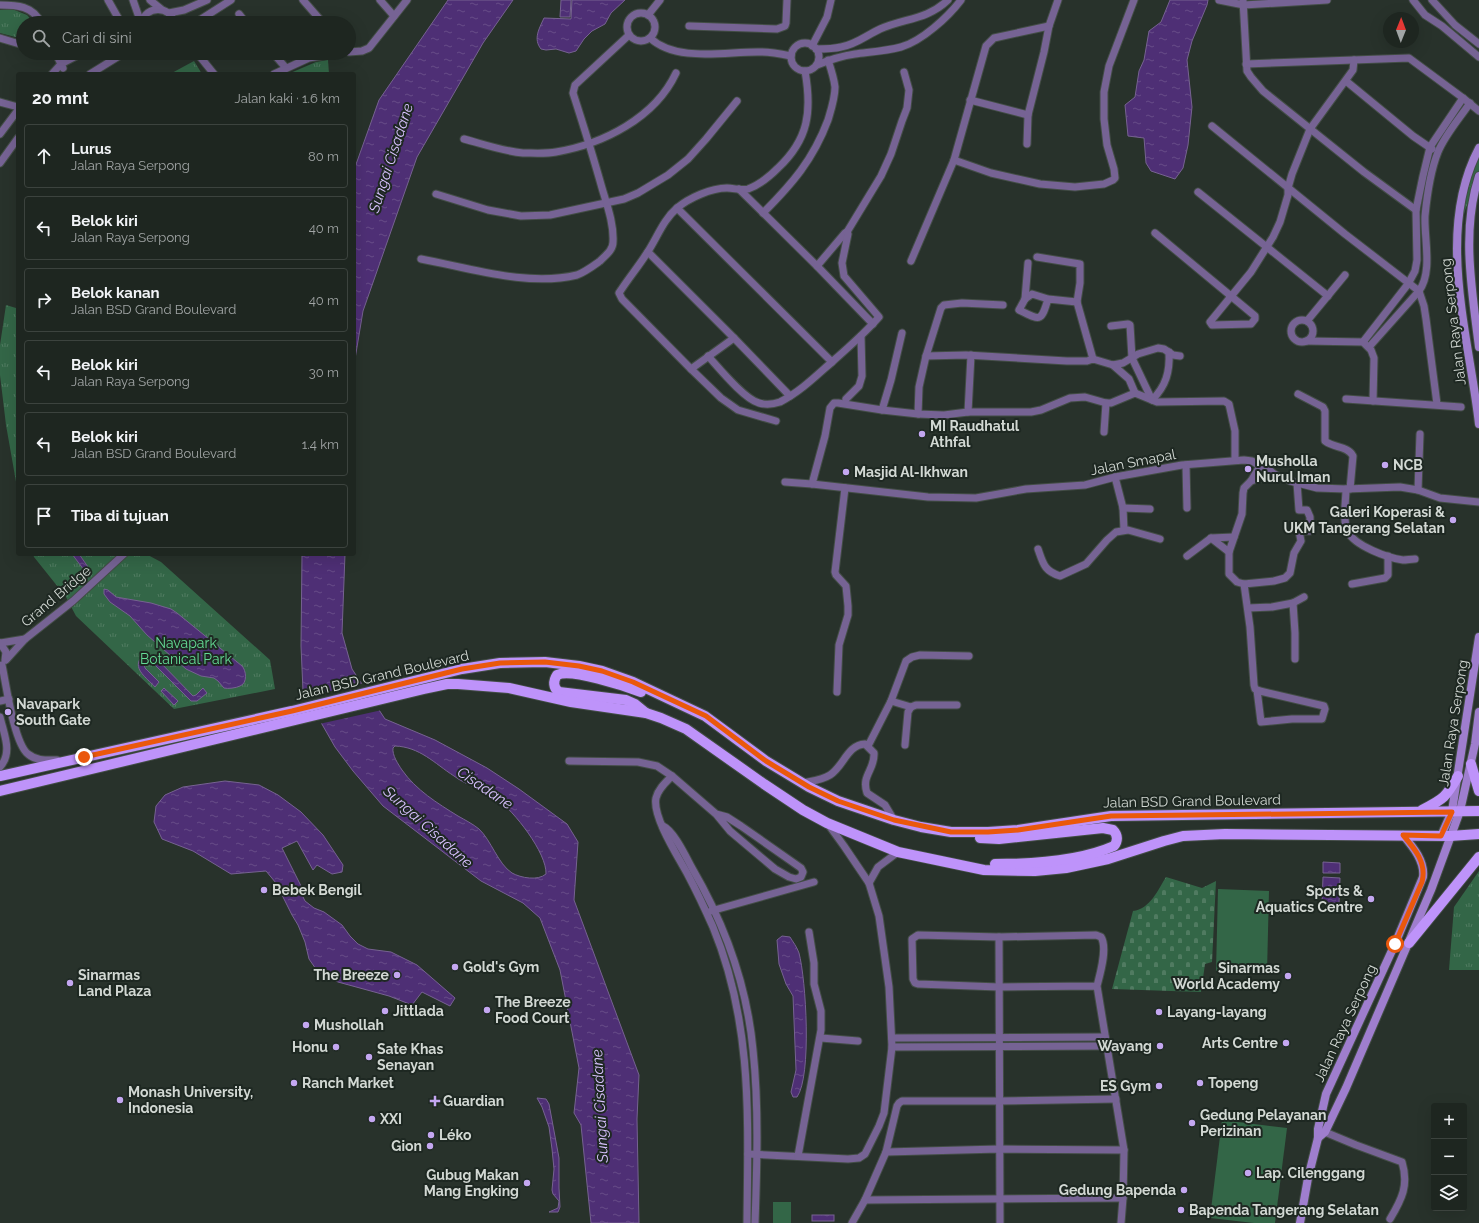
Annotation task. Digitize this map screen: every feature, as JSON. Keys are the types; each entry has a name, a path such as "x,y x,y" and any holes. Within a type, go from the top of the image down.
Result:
{"main road":[{"name":"Jalan Raya Serpong","path":"1479,148 1470,166 1460,204 1458,260 1460,289 1479,424"},
{"name":"Jalan Raya Serpong","path":"1479,176 1473,199 1471,224 1471,277 1479,347"},
{"path":"1459,224 1471,224"},
{"path":"1468,348 1479,347"},
{"name":"Jalan Raya Serpong","path":"1456,811 1458,776 1479,637"},
{"name":"Jalan BSD Grand Boulevard","path":"0,791 173,743 408,681 492,664 511,662 556,663 579,666 619,676 653,691 681,706 706,716 756,754 803,783 843,803 894,820 951,832 1018,830 1111,816 1479,811"},
{"path":"646,713 632,702 626,700 559,692 555,687 555,679 557,675 563,673 596,678 681,706"},
{"name":"Jalan BSD Grand Boulevard","path":"0,776 84,757 271,727 447,684 508,688 571,702 646,713 665,719 686,729 764,784 803,810 827,823 898,852 984,870 1035,871 1066,868 1108,859 1183,836 1225,834 1445,836 1479,834"},
{"name":"Jalan Raya Serpong","path":"1300,1223 1308,1178 1318,1138 1340,1101 1431,890 1445,836 1456,811 1471,764 1479,712"},
{"path":"1471,764 1479,791"},
{"path":"1419,812 1440,801 1450,790 1458,776"},
{"path":"942,862 996,864 1031,863 1088,854 1114,846 1117,842 1115,832 1109,828 1083,829 999,839 971,837 951,832"},
{"name":"Jalan Raya Serpong","path":"1321,1131 1326,1094 1422,882 1424,872 1421,861 1412,845 1403,835"},
{"path":"1408,944 1479,857"},
{"path":"1326,1094 1340,1101"}],"street":[{"path":"108,0 117,16"},
{"path":"133,0 139,16"},
{"path":"150,0 171,16"},
{"path":"169,13 184,10 207,0"},
{"path":"205,16 231,0"},
{"path":"303,0 317,16"},
{"path":"380,0 394,16"},
{"path":"356,51 369,48 407,0"},
{"path":"648,15 660,0"},
{"path":"689,26 777,29 785,26 787,0"},
{"path":"817,65 819,57 814,47 827,17 831,0"},
{"path":"948,0 943,5 926,15 893,24 852,44 841,47 814,47 804,44 799,45 792,51 791,61 796,68 805,71 810,70 828,60 848,55 901,47 918,39 932,28 961,0"},
{"path":"1027,144 1028,115 1049,26 1058,0"},
{"path":"954,160 991,173 1040,184 1075,187 1104,184 1113,180 1114,169 1107,145 1104,119 1104,92 1109,66 1134,0"},
{"path":"1219,0 1233,4 1327,0"},
{"path":"1414,0 1425,16 1443,27 1479,57"},
{"path":"1432,0 1455,25 1479,44"},
{"path":"1244,3 1246,64 1251,77 1263,91 1310,129 1364,172 1416,210"},
{"path":"0,5 22,6 32,11 37,16"},
{"path":"144,16 150,11 161,9"},
{"path":"639,13 652,17 655,26 653,34 650,38 637,41 629,35 627,26 630,17 639,13"},
{"path":"911,261 954,160 986,46 991,39 1049,26"},
{"path":"421,259 485,272 542,279 578,274 592,268 612,249 613,236 607,204 573,90 576,85 629,35"},
{"path":"0,38 16,43"},
{"path":"650,38 665,48 704,54 760,52 791,56"},
{"path":"1246,64 1409,58 1479,111"},
{"path":"58,60 62,66"},
{"path":"54,72 71,60"},
{"path":"93,72 113,60"},
{"path":"203,60 212,72"},
{"path":"279,60 286,68"},
{"path":"278,72 304,60"},
{"path":"763,213 796,178 819,142 831,111 835,88 828,60"},
{"path":"1155,233 1231,296 1255,316 1255,319 1251,324 1212,325 1210,322 1231,296 1251,272 1273,237 1280,222 1288,195 1288,188 1310,129 1346,81 1353,70 1354,60"},
{"path":"776,421 738,410 721,398 619,295 620,291 648,252 658,232 677,208 695,197 719,188 749,189 771,175 790,156 800,141 806,124 808,89 805,71"},
{"path":"817,266 847,232 881,176 891,154 907,108 909,90 904,72"},
{"path":"464,139 511,152 536,153 555,153 590,144 610,136 627,126 646,111 666,89 676,73"},
{"path":"1346,81 1414,136 1438,152"},
{"path":"1366,344 1408,284 1416,268 1416,210 1430,148 1463,98"},
{"path":"970,100 1028,115"},
{"path":"436,194 488,210 521,216 550,215 607,204 638,193 688,159 736,101"},
{"path":"0,102 16,106"},
{"path":"1366,344 1419,291 1425,282 1425,217 1432,174 1438,152 1470,103"},
{"path":"0,134 16,113"},
{"path":"1212,126 1408,284 1419,291 1426,319 1437,404"},
{"path":"0,163 16,141"},
{"path":"739,189 873,324"},
{"path":"1198,192 1266,248 1328,296"},
{"path":"677,208 832,362"},
{"path":"708,356 742,392 756,402 763,404 774,404 804,387 861,336 879,317 846,279 843,273 842,263 848,234 847,232"},
{"path":"648,252 790,396"},
{"path":"1037,257 1080,264 1080,283 1077,302 1093,359"},
{"path":"1028,263 1025,299 1019,310 1037,318 1044,314 1048,299"},
{"path":"1307,321 1345,275"},
{"path":"1025,299 1032,294 1048,299 1077,302"},
{"path":"918,414 918,388 941,308 944,305 962,303 1003,305"},
{"path":"1306,341 1311,337 1313,330 1310,323 1303,320 1295,322 1292,325 1291,332 1292,336 1298,341 1366,344 1373,352 1375,363 1373,401"},
{"path":"1111,326 1129,324 1132,358 1152,400"},
{"path":"882,410 902,333"},
{"path":"846,399 859,386 862,376 861,336"},
{"path":"692,369 734,338"},
{"path":"1113,365 1123,363 1138,354 1150,350 1164,349 1173,355 1180,356"},
{"path":"1152,400 1160,393 1166,382 1169,371 1169,352"},
{"path":"968,412 971,355"},
{"path":"926,356 971,355 1067,361 1087,361 1093,359 1113,365 1129,379 1135,393"},
{"path":"812,484 825,436 830,408 832,405 838,403 882,410 944,415 968,412 1036,412 1070,398 1085,397 1106,403 1135,393 1157,402 1224,400 1229,404 1234,425 1235,460"},
{"path":"1298,394 1323,407 1325,411 1325,441 1351,453 1352,456 1345,519 1348,533 1368,549 1403,560 1415,559"},
{"path":"1346,399 1437,404 1461,407"},
{"path":"1104,432 1106,403"},
{"path":"1418,490 1420,434"},
{"name":"Jalan Smapal","path":"785,482 928,497 976,498 1026,490 1085,485 1186,465 1235,460 1252,461 1260,466 1268,468 1274,474 1297,483 1322,488 1348,489 1400,487 1418,490 1440,498 1479,502"},
{"path":"1186,465 1187,508"},
{"path":"1260,466 1244,488 1242,514 1229,552 1229,574 1237,582 1244,584 1274,581 1288,576 1294,553 1301,541 1299,531 1310,531 1310,517 1307,510 1299,510 1297,483"},
{"path":"1250,481 1274,474"},
{"path":"1115,478 1123,508 1124,530"},
{"path":"837,692 839,645 848,611 846,586 835,572 846,488"},
{"path":"1123,508 1150,509"},
{"path":"1038,549 1046,569 1053,574 1060,576 1086,564 1111,536 1124,530 1131,530 1160,539"},
{"path":"1187,556 1211,538 1234,537"},
{"path":"1211,538 1229,552"},
{"name":"Grand Bridge","path":"3,664 25,639 73,601 122,556"},
{"path":"1352,584 1386,578 1388,575 1388,556"},
{"path":"1244,584 1250,627 1254,685 1257,690 1261,722 1292,719 1322,719 1325,709 1324,706 1257,690"},
{"path":"1248,608 1272,607 1293,603 1304,597"},
{"path":"1293,603 1296,633 1295,659"},
{"path":"25,639 0,643 6,652 3,664 14,721 22,747 34,758 55,760 84,757"},
{"path":"868,746 891,701 906,661 912,657 920,655 968,656"},
{"path":"0,701 9,699"},
{"path":"891,701 910,707"},
{"path":"905,745 908,712 910,707 916,704 957,705"},
{"path":"0,767 7,757 8,750 1,721 14,721"},
{"path":"803,783 821,779 830,774 838,768 850,751 858,745 865,744 874,753 874,760 864,785 867,793 885,805 894,820"},
{"path":"569,761 645,763 657,766 672,776 716,814 730,831 776,869 789,878 796,879 801,877 803,872 801,868 727,817 716,814"},
{"path":"672,776 660,790 656,798 656,811 668,840 714,909 726,938 733,958 744,1002 753,1049 756,1103 754,1223"},
{"path":"748,1154 756,1153 853,1159 860,1158 864,1155 884,1114 892,1038 889,987 880,924 869,884 827,823"},
{"path":"869,884 878,868 898,852"},
{"path":"691,873 725,961 736,1003 744,1051 748,1103 748,1223"},
{"path":"707,913 714,909 814,882"},
{"path":"798,1156 806,1106 821,1038 821,1011 814,984 814,963 809,932"},
{"path":"1097,986 999,987 915,983 913,979 911,942 912,938 918,935 999,937 1096,935 1101,937 1104,945 1097,986 1124,1150 1123,1198 1120,1223"},
{"path":"999,937 1000,1223"},
{"path":"736,1003 744,1002"},
{"path":"892,1038 1106,1037"},
{"path":"821,1038 858,1041"},
{"path":"892,1047 1106,1046"},
{"path":"852,1223 865,1200 886,1152 897,1106 902,1101 1116,1099"},
{"path":"748,1103 756,1103"},
{"path":"1321,1131 1402,1162 1405,1173 1404,1193 1390,1219"},
{"path":"886,1152 1000,1149 1124,1150"},
{"path":"865,1200 1123,1198"}],"green space":[{"path":"12,9 28,16 16,16 16,37 0,33 0,10"},
{"path":"328,60 329,72 293,72 316,62"},
{"path":"194,61 201,72 174,72"},
{"path":"1479,155 1479,172 1462,221 1461,214 1464,197"},
{"path":"6,305 16,308 16,482 6,425 0,375 0,345"},
{"name":"Navapark Botanical Park","path":"150,556 161,562 270,660 275,689 174,709 76,616 66,597 34,557"},
{"path":"1479,871 1479,970 1449,970 1454,907"},
{"path":"1166,877 1202,888 1216,881 1212,962 1205,964 1201,992 1112,989 1133,911 1144,907 1149,903 1157,893"},
{"path":"1218,889 1269,891 1267,972 1216,971"},
{"name":"Lap. Cilenggang","path":"1222,1120 1287,1128 1275,1223 1254,1223 1210,1218"},
{"path":"773,1202 791,1202 791,1223 773,1223"}],"water":[{"name":"Sungai Cisadane","path":"448,0 513,0 483,43 417,157 363,311 356,353 356,164 379,100"},
{"path":"561,0 571,0 570,17 560,17"},
{"path":"572,0 625,0 611,13 605,24 592,31 584,39 576,51 569,53 556,49 541,49 537,38 544,18 571,19"},
{"path":"1170,0 1208,0 1192,41 1187,60 1192,107 1188,145 1183,168 1175,179 1151,171 1146,163 1144,138 1128,136 1125,105 1135,97 1139,71 1144,60 1149,31 1161,22"},
{"path":"74,556 80,556 89,571 84,570"},
{"path":"302,556 345,556 342,633 352,669 385,719 435,740 487,768 567,824 578,842 574,900 639,1075 637,1119 639,1223 591,1223 581,1125 574,1113 579,1068 560,970 540,918 523,903 481,881 383,806 335,747 303,691 301,646","holes":["395,746 412,749 426,756 464,782 497,799 504,805 520,822 535,844 545,865 546,874 539,878 529,878 512,873 503,864 479,829 420,790 402,770 394,756 393,751"]},
{"path":"104,589 108,590 116,597 151,603 171,609 177,613 242,666 245,673 243,684 236,687 224,688 214,678 201,676 186,669 147,635 130,616 110,602 104,594"},
{"path":"149,655 156,658 193,696 203,688 207,693 197,701 191,701 152,662 147,661 144,664 145,668 159,682 155,687 141,672 138,665 143,656"},
{"path":"164,688 178,701 174,705 161,691"},
{"path":"225,781 259,785 278,795 301,812 323,835 343,865 342,872 332,874 317,865 313,870 297,841 282,848 301,886 302,895 305,901 342,925 358,944 368,949 391,952 417,965 455,998 450,1006 422,992 412,1005 389,996 338,982 318,972 309,959 305,942 298,925 276,883 266,871 231,874 193,851 162,839 154,822 156,806 165,795 183,787"},
{"path":"1323,862 1340,863 1340,873 1323,873"},
{"path":"1323,877 1340,878 1339,903 1322,903"},
{"path":"782,936 790,937 799,953 804,984 806,1027 805,1069 802,1086 797,1097 793,1097 791,1092 796,1070 793,996 786,984 779,964 777,940"},
{"path":"537,1098 546,1099 549,1104 559,1158 560,1207 558,1212 549,1212 558,1208 559,1201 553,1194 552,1190 554,1169 549,1127"},
{"path":"812,1215 834,1215 834,1221 812,1221"}],"pier":[{"path":"364,683 382,710 319,724 305,697"}],"place":[{"name":"MI Raudhatul Athfal","path":"922,434"},
{"name":"NCB","path":"1385,465"},
{"name":"Musholla Nurul Iman","path":"1248,469"},
{"name":"Masjid Al-Ikhwan","path":"846,472"},
{"name":"Galeri Koperasi & UKM Tangerang Selatan","path":"1453,520"},
{"name":"Navapark South Gate","path":"8,712"},
{"name":"Bebek Bengil","path":"264,890"},
{"name":"Sports & Aquatics Centre","path":"1371,899"},
{"name":"Gold's Gym","path":"455,967"},
{"name":"The Breeze","path":"397,975"},
{"name":"Sinarmas World Academy","path":"1288,976"},
{"name":"Sinarmas Land Plaza","path":"70,983"},
{"name":"The Breeze Food Court","path":"487,1010"},
{"name":"Jittlada","path":"385,1011"},
{"name":"Layang-layang","path":"1159,1012"},
{"name":"Mushollah","path":"306,1025"},
{"name":"Arts Centre","path":"1286,1043"},
{"name":"Wayang","path":"1160,1046"},
{"name":"Honu","path":"336,1047"},
{"name":"Sate Khas Senayan","path":"369,1057"},
{"name":"Ranch Market","path":"294,1083"},
{"name":"Topeng","path":"1200,1083"},
{"name":"ES Gym","path":"1159,1086"},
{"name":"Monash University, Indonesia","path":"120,1100"},
{"name":"Guardian","path":"435,1101"},
{"name":"XXI","path":"372,1119"},
{"name":"Gedung Pelayanan Perizinan","path":"1192,1123"},
{"name":"Léko","path":"431,1135"},
{"name":"Gion","path":"430,1146"},
{"name":"Lap. Cilenggang","path":"1248,1173"},
{"name":"Gubug Makan Mang Engking","path":"527,1183"},
{"name":"Gedung Bapenda","path":"1184,1190"},
{"name":"Bapenda Tangerang Selatan","path":"1181,1210"}],"route":[{"path":"84,757 292,711 436,675 483,665 511,662 545,662 579,666 619,676 662,695 681,706 706,716 766,761 809,787 838,801 865,811 921,827 951,832 988,832 1018,830 1111,816 1452,812 1441,836 1403,835 1412,845 1421,861 1424,872 1422,882 1395,944"}],"water label":[{"name":"Cisadane","path":"485,788"}]}
